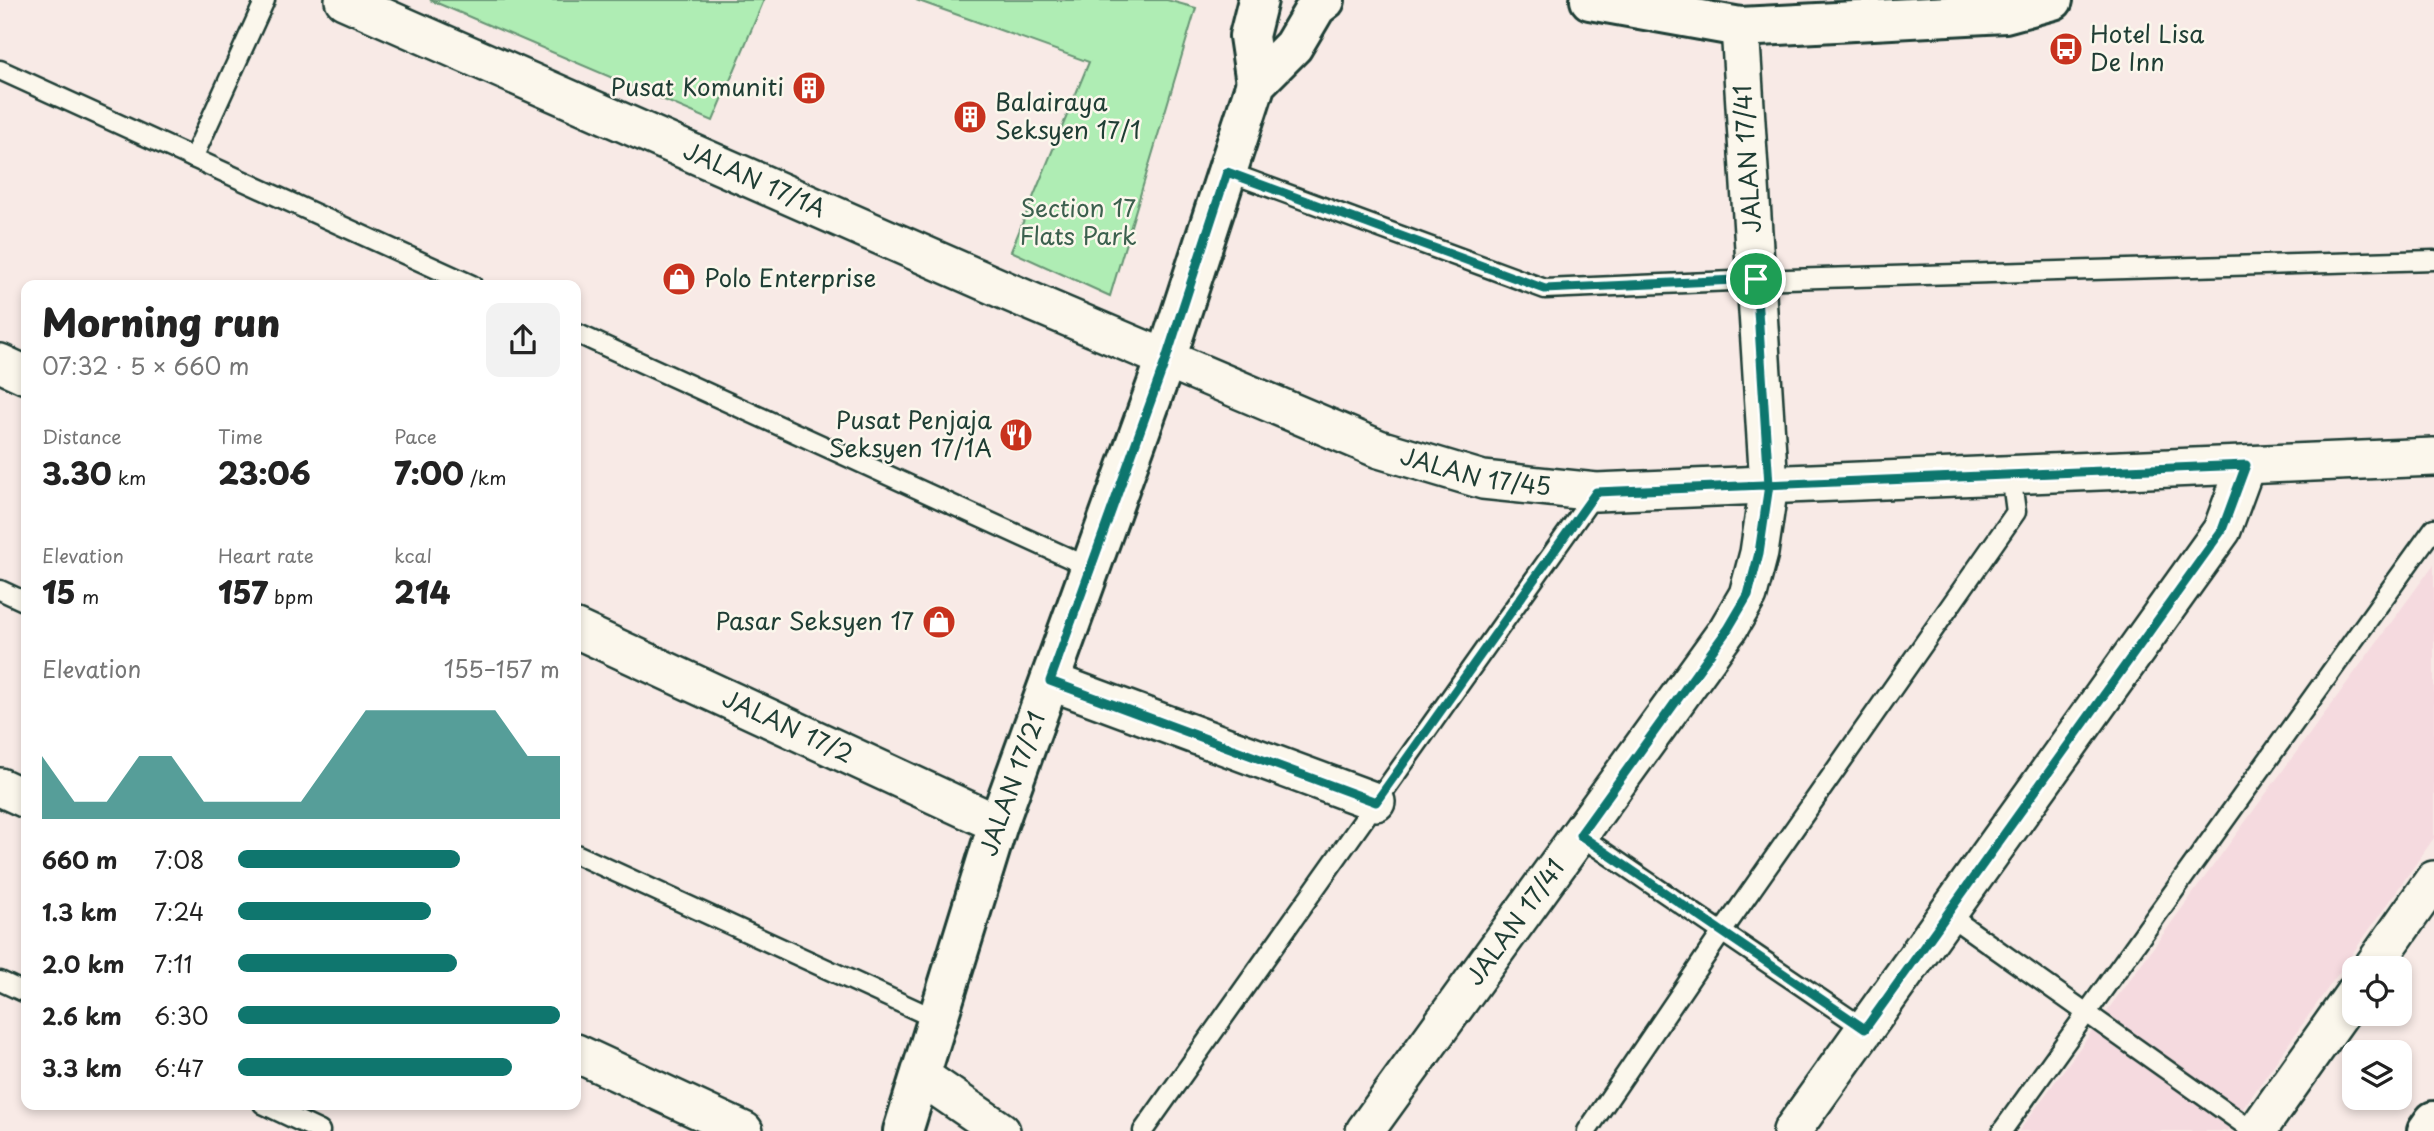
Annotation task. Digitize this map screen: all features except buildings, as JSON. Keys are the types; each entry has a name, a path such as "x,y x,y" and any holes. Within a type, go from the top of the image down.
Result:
{"street":[{"name":"JALAN 17/1A","path":"344,0 1166,359"},
{"name":"JALAN 17/21","path":"904,1131 998,824 1166,359 1256,83 1249,36 1258,0"},
{"name":"JALAN 17/21","path":"1256,83 1293,46 1316,7 1325,0"},
{"path":"1590,0 1740,27 2005,13 2053,0"},
{"name":"JALAN 17/41","path":"1365,1131 1728,629 1748,595 1759,553 1769,485 1740,27"},
{"name":"JALAN 17/45","path":"1166,359 1378,449 1483,480 1596,492 2434,457"},
{"path":"0,363 21,373"},
{"path":"1792,1131 2222,530 2246,465"},
{"name":"JALAN 17/2","path":"581,631 998,824"},
{"path":"1050,681 1376,802"},
{"path":"0,787 21,797"},
{"path":"2380,956 2434,880"},
{"path":"2255,1131 2342,1011"},
{"path":"581,1055 744,1131"},
{"path":"921,1076 1001,1131"},
{"path":"2427,1131 2434,1121"}],"lane":[{"path":"193,158 265,0"},
{"path":"0,70 461,280"},
{"path":"1227,172 1545,289 1756,279 2434,260"},
{"path":"581,335 1091,568"},
{"path":"1587,1131 1722,932 2016,512 2011,474"},
{"path":"1143,1131 1596,492"},
{"path":"2002,1131 2434,528"},
{"path":"0,590 21,600"},
{"path":"1580,835 1865,1029"},
{"path":"581,856 938,1020"},
{"path":"1947,914 2255,1131"},
{"path":"0,981 21,991"},
{"path":"275,1110 320,1131"}],"shaded area":[{"path":"2434,564 2434,838 2351,956 2342,956 2342,968 2227,1131 2019,1131"}],"green space":[{"path":"430,0 764,0 713,121"},
{"name":"Section 17 Flats Park","path":"916,0 1167,0 1196,8 1110,296 1011,251 1089,62"}],"place":[{"name":"Hotel Lisa De Inn","path":"2066,49"},
{"name":"Pusat Komuniti","path":"809,88"},
{"name":"Balairaya Seksyen 17/1","path":"970,117"},
{"name":"Polo Enterprise","path":"679,279"},
{"name":"Pusat Penjaja Seksyen 17/1A","path":"1016,435"},
{"name":"Pasar Seksyen 17","path":"939,622"}],"route":[{"path":"1756,279 1545,289 1227,172 1166,359 1050,681 1376,802 1596,492 1769,485 2246,465 2222,530 1865,1029 1580,835 1728,629 1748,595 1759,553 1769,485 1756,279"}]}
